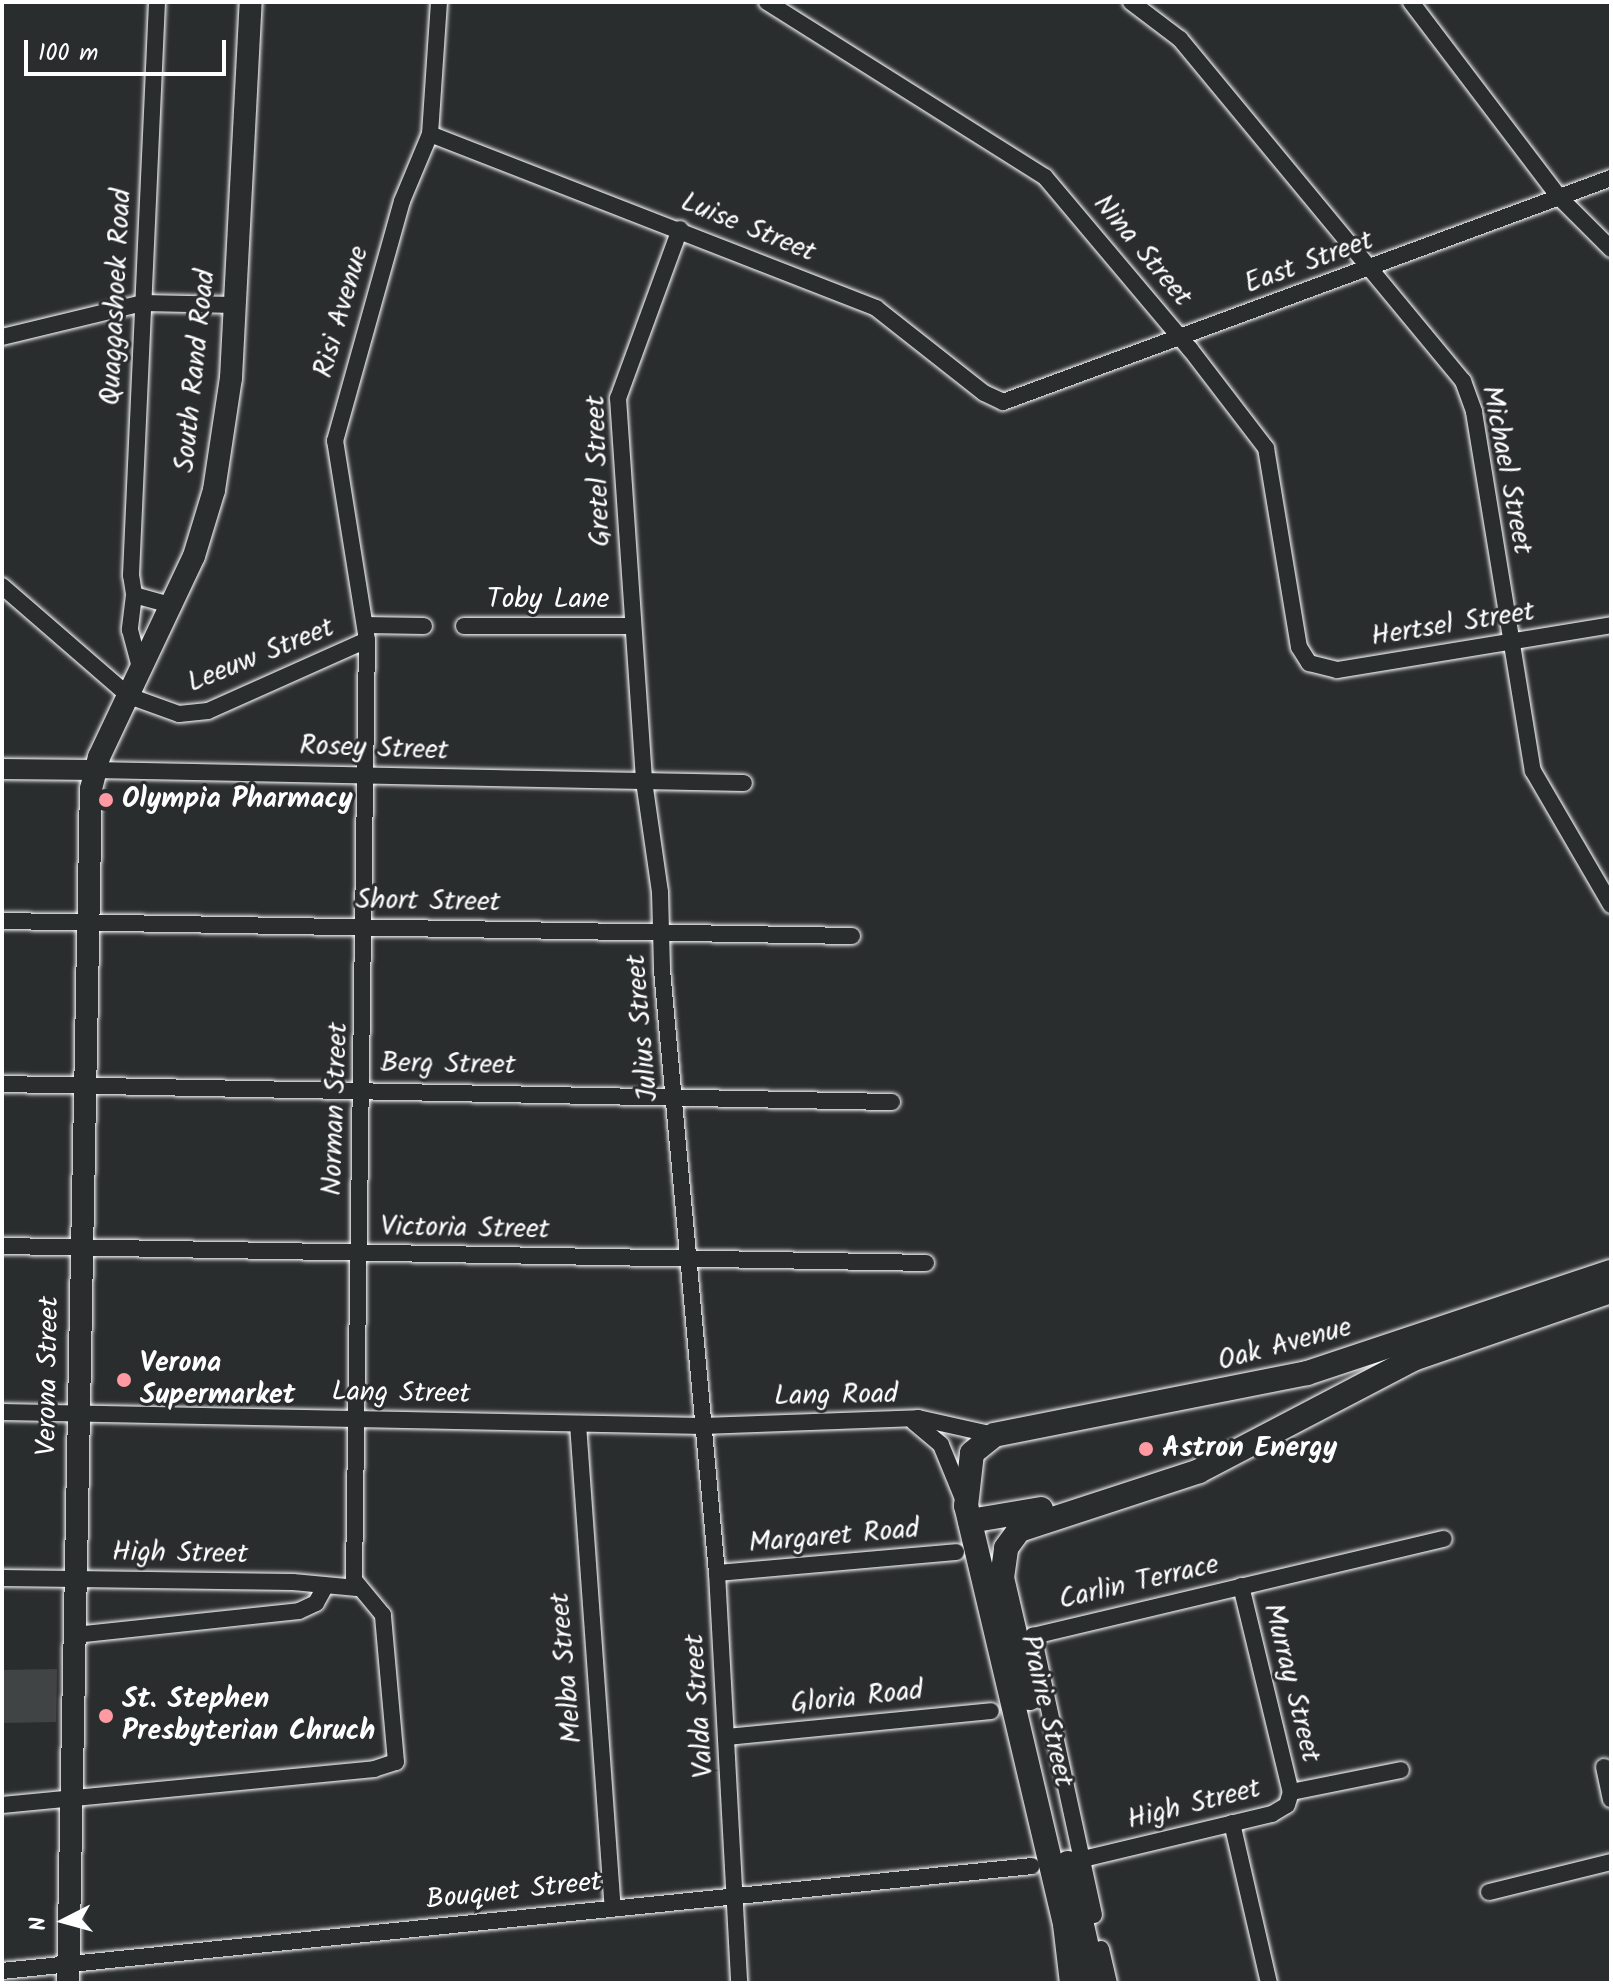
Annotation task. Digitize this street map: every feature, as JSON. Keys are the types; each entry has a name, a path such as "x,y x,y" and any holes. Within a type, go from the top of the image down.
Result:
{"main road":[{"name":"South Rand Road","path":"94,770 174,606 214,490 231,378 251,2"},
{"name":"Verona Street","path":"68,1974 88,923 94,770"},
{"name":"Oak Avenue","path":"972,1453 994,1435 1264,1385 1611,1272"},
{"name":"Oak Avenue","path":"1083,1508 1199,1471 1413,1359 1611,1291"},
{"name":"Prairie Street","path":"972,1453 968,1514 1065,1924 1072,1983"},
{"path":"968,1514 1057,1506 1083,1508"},
{"name":"Prairie Street","path":"1083,1508 1019,1530 1006,1548 1002,1578 1095,1983"}],"street":[{"name":"Quaggashoek Road","path":"141,673 130,630 134,595 157,2"},
{"name":"Risi Avenue","path":"366,633 335,441 392,231 430,134 439,2"},
{"name":"Nina Street","path":"767,2 1045,177 1180,339 1263,441 1305,660"},
{"name":"Michael Street","path":"1131,2 1180,39 1469,393 1535,775 1611,905"},
{"path":"1411,2 1558,196 1611,249"},
{"name":"Luise Street","path":"430,134 876,308 992,399 1025,397"},
{"name":"East Street","path":"1025,397 1611,178"},
{"name":"Gretel Street","path":"632,626 618,398 680,229"},
{"path":"2,337 143,303 235,305"},
{"path":"4,588 129,696"},
{"path":"134,595 174,606"},
{"name":"Hertsel Street","path":"1305,660 1337,670 1611,625"},
{"path":"366,633 424,626"},
{"name":"Toby Lane","path":"464,626 632,626"},
{"name":"Julius Street","path":"632,626 644,781 659,881 703,1426"},
{"name":"Leeuw Street","path":"129,696 179,714 208,711 366,633"},
{"name":"Norman Street","path":"356,1584 354,1418 366,927 366,633"},
{"name":"Rosey Street","path":"2,769 744,783"},
{"name":"Short Street","path":"2,921 852,936"},
{"name":"Berg Street","path":"2,1084 892,1102"},
{"name":"Victoria Street","path":"2,1246 926,1263"},
{"name":"Lang Street","path":"2,1412 703,1426"},
{"path":"907,1418 994,1435"},
{"name":"Lang Road","path":"703,1426 907,1418 933,1433 968,1514"},
{"name":"Melba Street","path":"578,1424 613,1907"},
{"name":"Valda Street","path":"703,1426 717,1573 739,1983"},
{"name":"Carlin Terrace","path":"1094,1915 1033,1636 1444,1539"},
{"name":"Margaret Road","path":"717,1573 956,1552"},
{"name":"High Street","path":"2,1578 293,1582 325,1587 356,1584"},
{"path":"2,1805 395,1765 385,1620 356,1584"},
{"name":"Murray Street","path":"1241,1586 1291,1792"},
{"path":"75,1635 299,1611 316,1603 325,1587"},
{"name":"Gloria Road","path":"727,1737 991,1711"},
{"path":"1604,1767 1611,1799"},
{"name":"High Street","path":"1083,1859 1279,1811 1291,1792 1401,1770"},
{"path":"1232,1823 1267,1983"},
{"path":"1489,1892 1611,1862"},
{"name":"Bouquet Street","path":"2,1971 68,1974 613,1907 1032,1866"},
{"path":"1101,1949 1109,1983"}],"shaded area":[{"path":"57,1669 56,1722 2,1723 2,1670"}],"place":[{"name":"Olympia Pharmacy","path":"106,800"},
{"name":"Verona Supermarket","path":"124,1380"},
{"name":"Astron Energy","path":"1146,1449"},
{"name":"St. Stephen Presbyterian Chruch","path":"106,1716"}]}
